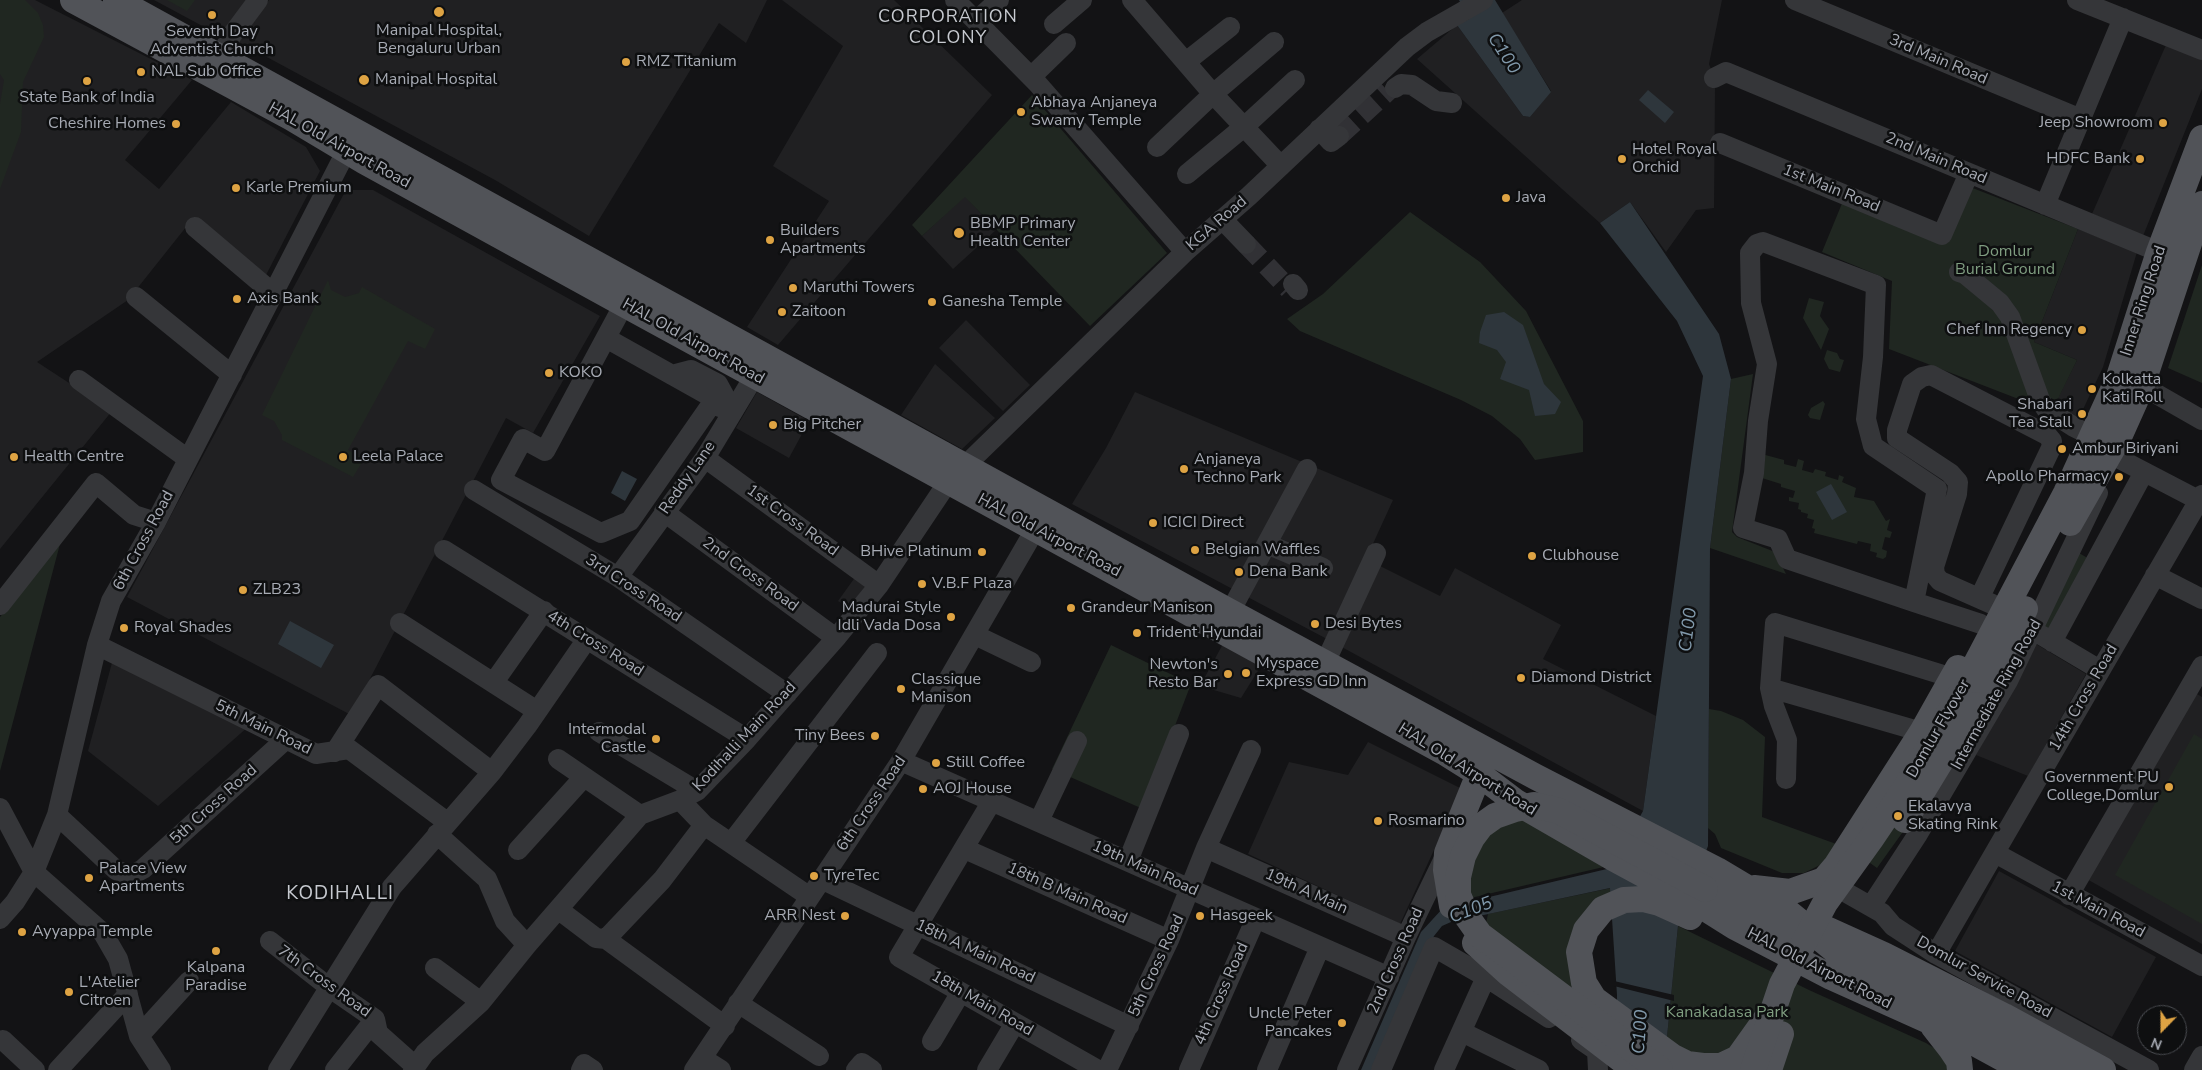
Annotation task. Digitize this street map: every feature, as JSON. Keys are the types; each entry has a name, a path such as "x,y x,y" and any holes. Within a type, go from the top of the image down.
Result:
{"main road":[{"name":"HAL Old Airport Road","path":"73,0 292,118 355,148 958,475 1036,528 1444,752 1479,774 1516,802 1613,858 1702,895 1746,887 1789,912 1848,961 2064,1070"},
{"name":"HAL Old Airport Road","path":"116,0 219,58 355,148 624,304 755,376 958,475 1230,612 1329,654 1536,777 1630,825 1735,927 1831,977 1930,1024 1960,1036 2024,1070"},
{"name":"Inner Ring Road","path":"2096,464 2092,436 2119,377 2159,252 2202,138"},
{"name":"Inner Ring Road","path":"2096,464 2141,388 2202,204"},
{"path":"1746,887 1790,892 1824,880 1836,866 1922,732 1962,693 1984,608 2057,482 2096,464"},
{"name":"Domlur Flyover","path":"1753,1070 1782,984 1825,903 1901,794 2096,464"},
{"name":"Domlur Flyover","path":"1769,1070 1796,995 1838,916 1922,796 1962,693"},
{"path":"1479,774 1447,853 1446,870 1456,915 1481,950 1616,1065"},
{"path":"1660,1070 1480,935 1468,918 1458,895 1458,877 1463,856 1472,838 1481,826 1495,816 1515,809 1534,806 1559,811 1702,895 1848,961"},
{"path":"1702,895 1659,903 1643,899 1624,900 1603,909 1586,930 1579,952 1584,983 1594,999 1673,1057 1687,1064 1703,1066 1721,1066 1738,1058 1776,1002"},
{"path":"1789,912 1884,955 2004,1016 2103,1070"},
{"path":"1930,1024 1951,1049 1959,1066"},
{"path":"1781,1034 1785,1070"}],"street":[{"path":"219,58 232,35 258,0"},
{"path":"955,0 1031,77 1185,252"},
{"path":"976,21 999,0"},
{"path":"1054,24 1082,0"},
{"path":"1132,0 1187,61 1213,94 1281,166"},
{"name":"KGA Road","path":"958,475 973,458 1185,252 1320,129 1385,86 1407,47 1427,32 1483,0"},
{"name":"3rd Main Road","path":"1795,0 2081,119"},
{"path":"2077,0 2202,50"},
{"path":"2045,205 2123,18"},
{"path":"1187,61 1230,27"},
{"path":"1157,148 1213,94 1274,42"},
{"path":"1031,77 1066,43"},
{"name":"2nd Main Road","path":"1714,78 1726,72 2159,252"},
{"path":"1187,174 1245,126 1295,80"},
{"path":"1385,86 1412,85 1436,101 1452,102"},
{"path":"1320,129 1331,142 1339,136"},
{"name":"1st Main Road","path":"1720,144 1942,235 1969,173"},
{"name":"6th Cross Road","path":"0,919 15,902 34,872 57,815 97,645 111,602 156,522 333,178 355,148"},
{"path":"1225,217 1248,242"},
{"path":"194,227 274,294"},
{"path":"1914,602 1937,489 1873,446 1866,419 1873,357 1876,285 1763,242 1757,244 1750,253 1751,303 1767,364 1758,421 1754,473 1744,528 1778,539 1787,559 1914,602 1984,608"},
{"path":"1959,272 1965,274 2000,303 2010,317 2040,400 2046,409 2074,428 2092,436"},
{"path":"136,297 232,375"},
{"path":"606,338 715,399 630,521 602,533 501,480 522,439 545,451 624,304"},
{"path":"672,375 691,370 718,384 724,395 720,407"},
{"path":"1931,375 2047,435 2052,441 2051,448 1984,608 1940,581 1935,575 1934,567 1957,494 1958,482 1950,473 1897,438 1897,430 1912,384 1922,377 1931,375"},
{"name":"Reddy Lane","path":"618,577 705,458 755,376"},
{"path":"79,380 188,459"},
{"path":"2141,388 2153,392 2202,420"},
{"path":"512,499 492,487 491,479 504,451 518,448"},
{"name":"1st Cross Road","path":"705,458 879,585"},
{"path":"2096,464 2144,472 2201,499"},
{"name":"Intermediate Ring Road","path":"1871,906 1923,826 2008,681 2099,496 2096,464"},
{"path":"1230,612 1308,469"},
{"path":"2052,642 2144,472"},
{"name":"Kodihalli Main Road","path":"414,1068 425,1053 481,1002 526,945 640,815 688,796 747,739 836,638 879,585 958,475"},
{"path":"0,605 96,483 134,515 156,522"},
{"name":"3rd Cross Road","path":"474,490 618,577 787,694"},
{"name":"14th Cross Road","path":"1936,954 2155,575 2201,499"},
{"name":"2nd Cross Road","path":"664,512 836,638"},
{"name":"6th Cross Road","path":"698,1064 902,761 1036,528"},
{"path":"1267,544 1323,568"},
{"name":"4th Cross Road","path":"444,550 747,739"},
{"path":"1329,654 1376,553"},
{"path":"2155,575 2202,599"},
{"path":"494,682 544,612"},
{"path":"400,623 494,682 532,718"},
{"path":"1786,778 1786,740 1770,688 1775,623 1962,693"},
{"path":"2033,630 2100,670"},
{"path":"975,635 1031,662"},
{"path":"278,1070 392,887 492,772 587,639"},
{"name":"5th Main Road","path":"97,645 316,754 349,749 442,828 486,879 505,921 526,945"},
{"path":"731,843 877,653"},
{"path":"2069,895 2199,679"},
{"path":"335,752 378,685 492,772"},
{"path":"1770,688 1922,732"},
{"path":"599,732 688,796 704,825 810,897"},
{"path":"1128,861 1179,734"},
{"name":"5th Cross Road","path":"57,815 116,870 130,876 143,869 285,740"},
{"path":"1039,822 1077,741"},
{"name":"5th Cross Road","path":"1107,1070 1169,940 1206,848 1251,750"},
{"path":"558,759 640,815"},
{"name":"19th Main Road","path":"902,761 1389,977"},
{"path":"518,850 584,777"},
{"path":"919,926 992,801"},
{"path":"0,808 34,872 103,933 118,959 139,1036 161,1070"},
{"path":"606,939 662,880 704,825"},
{"name":"19th A Main","path":"1206,848 1406,937"},
{"name":"18th B Main Road","path":"965,849 1169,940"},
{"name":"2nd Cross Road","path":"1348,1070 1406,937 1447,853"},
{"name":"1st Main Road","path":"1995,854 2202,966"},
{"name":"18th A Main Road","path":"821,879 1129,1026"},
{"name":"Domlur Service Road","path":"1824,880 1882,913 1892,926 1936,954 2149,1070"},
{"path":"556,913 563,913 596,938 606,939 725,1026"},
{"name":"4th Cross Road","path":"1189,1070 1256,918"},
{"name":"18th Main Road","path":"919,926 899,957 1098,1070"},
{"name":"7th Cross Road","path":"270,941 330,988 375,1019 378,1033 414,1068"},
{"path":"1266,1070 1320,946"},
{"path":"1381,1070 1434,948 1486,977 1598,1051 1616,1065"},
{"path":"435,968 481,1002"},
{"path":"1444,1070 1486,977"},
{"path":"139,1036 189,981"},
{"path":"932,1040 961,992"},
{"path":"58,1070 128,994"},
{"path":"738,1003 818,1056"},
{"path":"335,1070 375,1019"},
{"path":"987,1070 1015,1023"},
{"path":"1462,1032 1539,1070"},
{"path":"3,1040 35,1070"},
{"path":"2194,1070 2202,1056"},
{"path":"581,1070 584,1064 593,1070"},
{"path":"698,1064 721,1070"}],"shaded area":[{"path":"0,0 35,0 192,80 125,160 159,189 231,102 306,147 320,171 266,275 194,217 128,300 37,362 112,411 0,549"},
{"path":"154,0 247,0 221,36"},
{"path":"269,0 767,0 746,43 719,23 589,236 495,180 239,42"},
{"path":"782,0 894,0 992,95 778,345 747,327 829,201 773,166 843,46"},
{"name":"Hotel Royal Orchid","path":"1522,0 1722,0 1709,64 1715,88 1714,208 1696,210 1666,252 1630,202 1600,223 1417,59 1457,25 1523,116 1530,117 1551,91 1502,13"},
{"path":"2166,45 2202,59 2202,89 2143,236 2092,214"},
{"name":"Leela Palace","path":"346,190 373,190 600,316 533,433 506,418 351,715 127,597"},
{"name":"BBMP Primary Health Center","path":"965,196 996,230 953,269 922,236"},
{"path":"2078,229 2137,252 2103,367 2078,420 2054,406 2077,360 2034,342"},
{"path":"966,320 1030,385 1003,411 939,348"},
{"path":"935,364 995,418 962,449 901,415"},
{"name":"Big Pitcher","path":"757,392 809,421 789,458 736,428"},
{"path":"1135,392 1393,500 1366,559 1440,596 1455,568 1561,625 1543,659 1656,716 1643,811 1327,639 1072,504 1106,448"},
{"path":"856,576 867,584 849,608 838,601"},
{"path":"1223,644 1261,666 1241,698 1200,686"},
{"path":"2036,644 2086,674 2028,776 1976,755"},
{"path":"113,659 249,726 158,806 88,751"},
{"name":"Government PU College,Domlur","path":"2192,691 2202,697 2202,944 2085,878"},
{"path":"1368,742 1462,789 1400,924 1248,854 1289,762 1348,775"},
{"path":"1999,871 2156,957 2112,1037 1955,951"}],"green space":[{"path":"0,0 25,0 38,13 43,25 44,37 23,82 21,132 0,189 0,104 4,80 0,74"},
{"path":"167,0 195,0 187,11"},
{"path":"1032,95 1167,253 1090,326 965,197 922,236 912,225"},
{"name":"Domlur Burial Ground","path":"1970,187 2078,229 2034,342 2077,360 2057,401 2035,391 2034,405 1889,349 1892,281 1822,252 1843,201 1948,243"},
{"path":"1410,212 1480,262 1526,311 1583,421 1583,452 1535,460 1520,439 1492,416 1461,400 1300,331 1287,319 1323,294"},
{"path":"2202,265 2202,383 2168,368"},
{"path":"328,280 331,290 345,297 359,293 362,287 435,329 425,349 408,341 348,450 364,459 353,477 282,440 282,435 274,421 262,415"},
{"path":"1809,298 1824,302 1820,316 1829,329 1821,350 1803,318"},
{"path":"1827,350 1837,353 1840,359 1844,360 1840,372 1829,369 1824,359"},
{"path":"1753,374 1732,532 1737,537 1775,552 1786,574 1710,548 1731,379"},
{"path":"1823,401 1825,404 1820,420 1810,418 1808,415 1811,408"},
{"path":"1758,453 1784,460 1784,464 1796,467 1798,459 1804,461 1802,470 1813,473 1815,469 1826,472 1825,476 1838,480 1839,475 1844,477 1842,482 1856,488 1854,497 1874,501 1886,521 1890,519 1887,530 1892,532 1890,538 1885,537 1882,549 1887,551 1886,557 1883,559 1876,557 1877,553 1870,551 1871,544 1858,541 1857,544 1814,533 1815,529 1812,528 1814,520 1807,518 1808,514 1798,509 1799,503 1789,501 1789,497 1793,498 1795,491 1762,478"},
{"path":"60,544 0,771 0,617"},
{"path":"2079,553 2091,560 2052,636 2041,629"},
{"path":"1111,645 1191,684 1143,809 1052,769"},
{"path":"1709,709 1721,711 1743,720 1765,737 1762,817 1839,845 1830,860 1804,873 1782,873 1721,848 1715,834 1708,828"},
{"path":"2194,734 2202,739 2202,924 2115,875"},
{"path":"1925,801 1877,868 1856,853"},
{"path":"1493,803 1608,866 1462,900 1469,837"},
{"path":"1611,888 1612,897 1588,911 1588,1005 1485,928 1488,914"},
{"name":"Kanakadasa Park","path":"1678,926 1809,990 1926,1043 1953,1060 1954,1070 1680,1070 1667,1037"}],"water":[{"name":"C100","path":"1459,0 1495,0 1551,92 1530,117 1523,116 1457,25 1469,19"},
{"path":"1648,90 1674,112 1665,123 1639,100"},
{"path":"1630,202 1719,334 1731,379 1710,548 1708,846 1678,926 1667,1037 1616,1070 1617,995 1610,888 1451,922 1442,926 1434,936 1410,986 1375,1070 1361,1070 1421,932 1443,908 1611,868 1643,811 1703,376 1677,321 1600,223"},
{"path":"1504,312 1523,325 1544,384 1561,402 1555,414 1535,416 1529,390 1500,379 1506,362 1497,350 1479,343 1480,332 1486,315"},
{"path":"622,471 637,479 625,501 611,493"},
{"path":"1831,484 1847,512 1832,520 1816,492"},
{"path":"290,621 334,645 321,668 278,644"}],"pier":[{"path":"1614,981 1674,995 1674,1001 1614,986"}],"tunnel":[{"path":"1339,136 1388,91"},
{"path":"1246,244 1289,289"}],"place":[{"name":"Manipal Hospital, Bengaluru Urban","path":"439,12"},
{"name":"Seventh Day Adventist Church","path":"212,15"},
{"name":"RMZ Titanium","path":"626,62"},
{"name":"NAL Sub Office","path":"141,72"},
{"name":"Manipal Hospital","path":"364,80"},
{"name":"State Bank of India","path":"87,81"},
{"name":"Abhaya Anjaneya Swamy Temple","path":"1021,112"},
{"name":"Jeep Showroom","path":"2163,123"},
{"name":"Cheshire Homes","path":"176,124"},
{"name":"Hotel Royal Orchid","path":"1622,159"},
{"name":"HDFC Bank","path":"2140,159"},
{"name":"Karle Premium","path":"236,188"},
{"name":"Java","path":"1506,198"},
{"name":"BBMP Primary Health Center","path":"959,233"},
{"name":"Builders Apartments","path":"770,240"},
{"name":"Maruthi Towers","path":"793,288"},
{"name":"Axis Bank","path":"237,299"},
{"name":"Ganesha Temple","path":"932,302"},
{"name":"Zaitoon","path":"782,312"},
{"name":"Chef Inn Regency","path":"2082,330"},
{"name":"KOKO","path":"549,373"},
{"name":"Kolkatta Kati Roll","path":"2092,389"},
{"name":"Shabari Tea Stall","path":"2082,414"},
{"name":"Big Pitcher","path":"773,425"},
{"name":"Ambur Biriyani","path":"2062,449"},
{"name":"Health Centre","path":"14,457"},
{"name":"Leela Palace","path":"343,457"},
{"name":"Anjaneya Techno Park","path":"1184,469"},
{"name":"Apollo Pharmacy","path":"2119,477"},
{"name":"ICICI Direct","path":"1153,523"},
{"name":"Belgian Waffles","path":"1195,550"},
{"name":"BHive Platinum","path":"982,552"},
{"name":"Clubhouse","path":"1532,556"},
{"name":"Dena Bank","path":"1239,572"},
{"name":"V.B.F Plaza","path":"922,584"},
{"name":"ZLB23","path":"243,590"},
{"name":"Grandeur Manison","path":"1071,608"},
{"name":"Madurai Style Idli Vada Dosa","path":"951,617"},
{"name":"Desi Bytes","path":"1315,624"},
{"name":"Royal Shades","path":"124,628"},
{"name":"Trident Hyundai","path":"1137,633"},
{"name":"Myspace Express GD Inn","path":"1246,673"},
{"name":"Newton's Resto Bar","path":"1228,674"},
{"name":"Diamond District","path":"1521,678"},
{"name":"Classique Manison","path":"901,689"},
{"name":"Tiny Bees","path":"875,736"},
{"name":"Intermodal Castle","path":"656,739"},
{"name":"Still Coffee","path":"936,763"},
{"name":"Government PU College,Domlur","path":"2169,787"},
{"name":"AOJ House","path":"923,789"},
{"name":"Ekalavya Skating Rink","path":"1898,816"},
{"name":"Rosmarino","path":"1378,821"},
{"name":"TyreTec","path":"814,876"},
{"name":"Palace View Apartments","path":"89,878"},
{"name":"ARR Nest","path":"845,916"},
{"name":"Hasgeek","path":"1200,916"},
{"name":"Ayyappa Temple","path":"22,932"},
{"name":"Kalpana Paradise","path":"216,951"},
{"name":"L'Atelier Citroen","path":"69,992"},
{"name":"Uncle Peter Pancakes","path":"1342,1023"}],"district":[{"name":"CORPORATION COLONY","path":"948,28"},
{"name":"KODIHALLI","path":"340,894"}],"water label":[{"name":"C105","path":"1471,911"}]}
